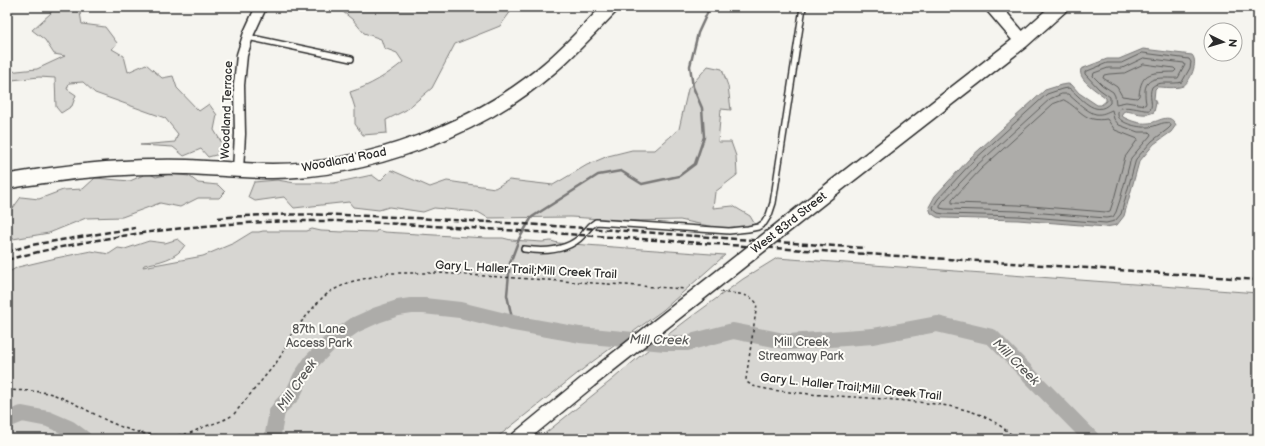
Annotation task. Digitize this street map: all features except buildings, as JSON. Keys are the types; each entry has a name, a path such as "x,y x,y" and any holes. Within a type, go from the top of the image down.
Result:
{"main road":[{"name":"Woodland Road","path":"7,182 104,169 151,167 287,171 336,164 400,148 451,129 487,111 530,84 563,56 611,7"},
{"path":"993,7 1022,40"},
{"name":"West 83rd Street","path":"518,439 590,380 1022,40 1060,7"}],"street":[{"name":"Woodland Terrace","path":"238,170 240,134 239,85 242,55 247,37 261,7"}],"lane":[{"path":"524,249 544,251 573,243 596,222 729,231 758,227 764,223 769,215 773,203 803,7"},
{"path":"247,37 352,59"}],"path":[{"name":"Gary L. Haller Trail;Mill Creek Trail","path":"7,390 35,391 54,395 116,424 146,434 168,436 190,433 229,418 234,414 276,364 292,333 314,306 322,298 340,286 365,278 389,273 438,273 686,289"},
{"name":"Gary L. Haller Trail;Mill Creek Trail","path":"717,292 739,294 751,297 757,304 746,373 748,383 753,386 791,392 931,404 964,410 980,415 994,422 1016,439"}],"green space":[{"path":"50,7 79,7 82,24 105,27 117,43 112,49 124,56 128,72 146,64 162,78 173,76 177,88 199,111 209,104 217,115 214,130 225,148 224,153 208,157 201,149 184,156 173,147 140,145 175,142 178,134 165,118 95,93 83,82 69,83 67,89 76,95 72,106 61,113 56,107 55,78 39,77 12,80 7,78 7,72 37,69 65,56 54,54 45,40 32,30 51,13"},
{"path":"337,7 514,7 500,26 455,44 432,88 406,110 386,120 387,133 363,135 355,124 355,108 350,92 378,80 403,62 397,53 384,48 381,39 364,33 353,20"},
{"path":"708,66 722,69 728,86 731,110 721,109 718,142 731,142 736,156 737,175 715,192 713,208 733,206 750,216 757,228 749,232 680,220 630,221 571,217 488,218 478,212 434,208 423,212 389,207 379,210 353,207 349,202 294,208 284,197 255,201 248,197 254,182 277,180 295,183 334,183 372,175 380,181 391,170 430,187 447,181 495,188 509,180 553,185 587,165 608,156 632,150 655,150 679,129 688,89"},
{"path":"148,173 156,177 170,174 189,176 198,183 218,185 225,192 219,198 198,198 180,207 160,203 122,217 86,218 49,233 7,240 7,207 13,208 21,197 39,199 63,190 83,189 95,178 130,181"},
{"name":"87th Lane Access Park","path":"312,229 343,232 376,232 377,230 384,232 503,238 542,242 551,241 558,243 725,255 663,310 592,362 495,439 7,439 7,273 18,267 91,251 109,254 118,248 125,249 149,241 165,243 178,239 185,245 182,250 172,257 144,265 143,267 203,256 234,243 252,232 307,231"},
{"name":"Mill Creek Streamway Park","path":"777,258 1258,293 1258,439 538,439 640,356 687,320 743,279"}],"water":[{"path":"1143,49 1192,55 1195,62 1193,72 1186,84 1174,88 1157,87 1155,89 1154,99 1156,103 1154,112 1143,114 1125,111 1122,114 1123,117 1138,123 1152,123 1167,118 1173,121 1176,125 1171,132 1154,144 1139,162 1124,216 1117,225 1106,227 1018,220 943,218 937,217 931,213 929,207 935,196 970,158 1045,90 1061,85 1072,85 1079,93 1097,105 1101,105 1106,101 1106,98 1085,81 1082,77 1081,69 1107,59 1119,59"}],"waterway":[{"path":"513,323 507,295 510,263 519,239 532,217 598,175 621,171 642,184 679,176 695,164 704,137 702,108 693,87 690,66 698,33 710,7"},
{"name":"Mill Creek","path":"272,439 277,412 293,394 301,377 312,361 331,342 355,325 377,315 398,308 411,306 460,310 513,323 580,335 665,343 687,343 733,331 789,342 873,336 937,324 992,337 1092,439"},
{"name":"Mill Creek","path":"7,420 22,414 48,419 69,428 84,439"},
{"name":"Mill Creek","path":"69,428 75,439"}],"railway":[{"path":"218,218 276,215 394,217 555,226 865,248"},
{"path":"7,260 113,237 177,229 241,223 338,221 523,231 1258,280"},
{"path":"7,252 31,245 135,228"}]}
